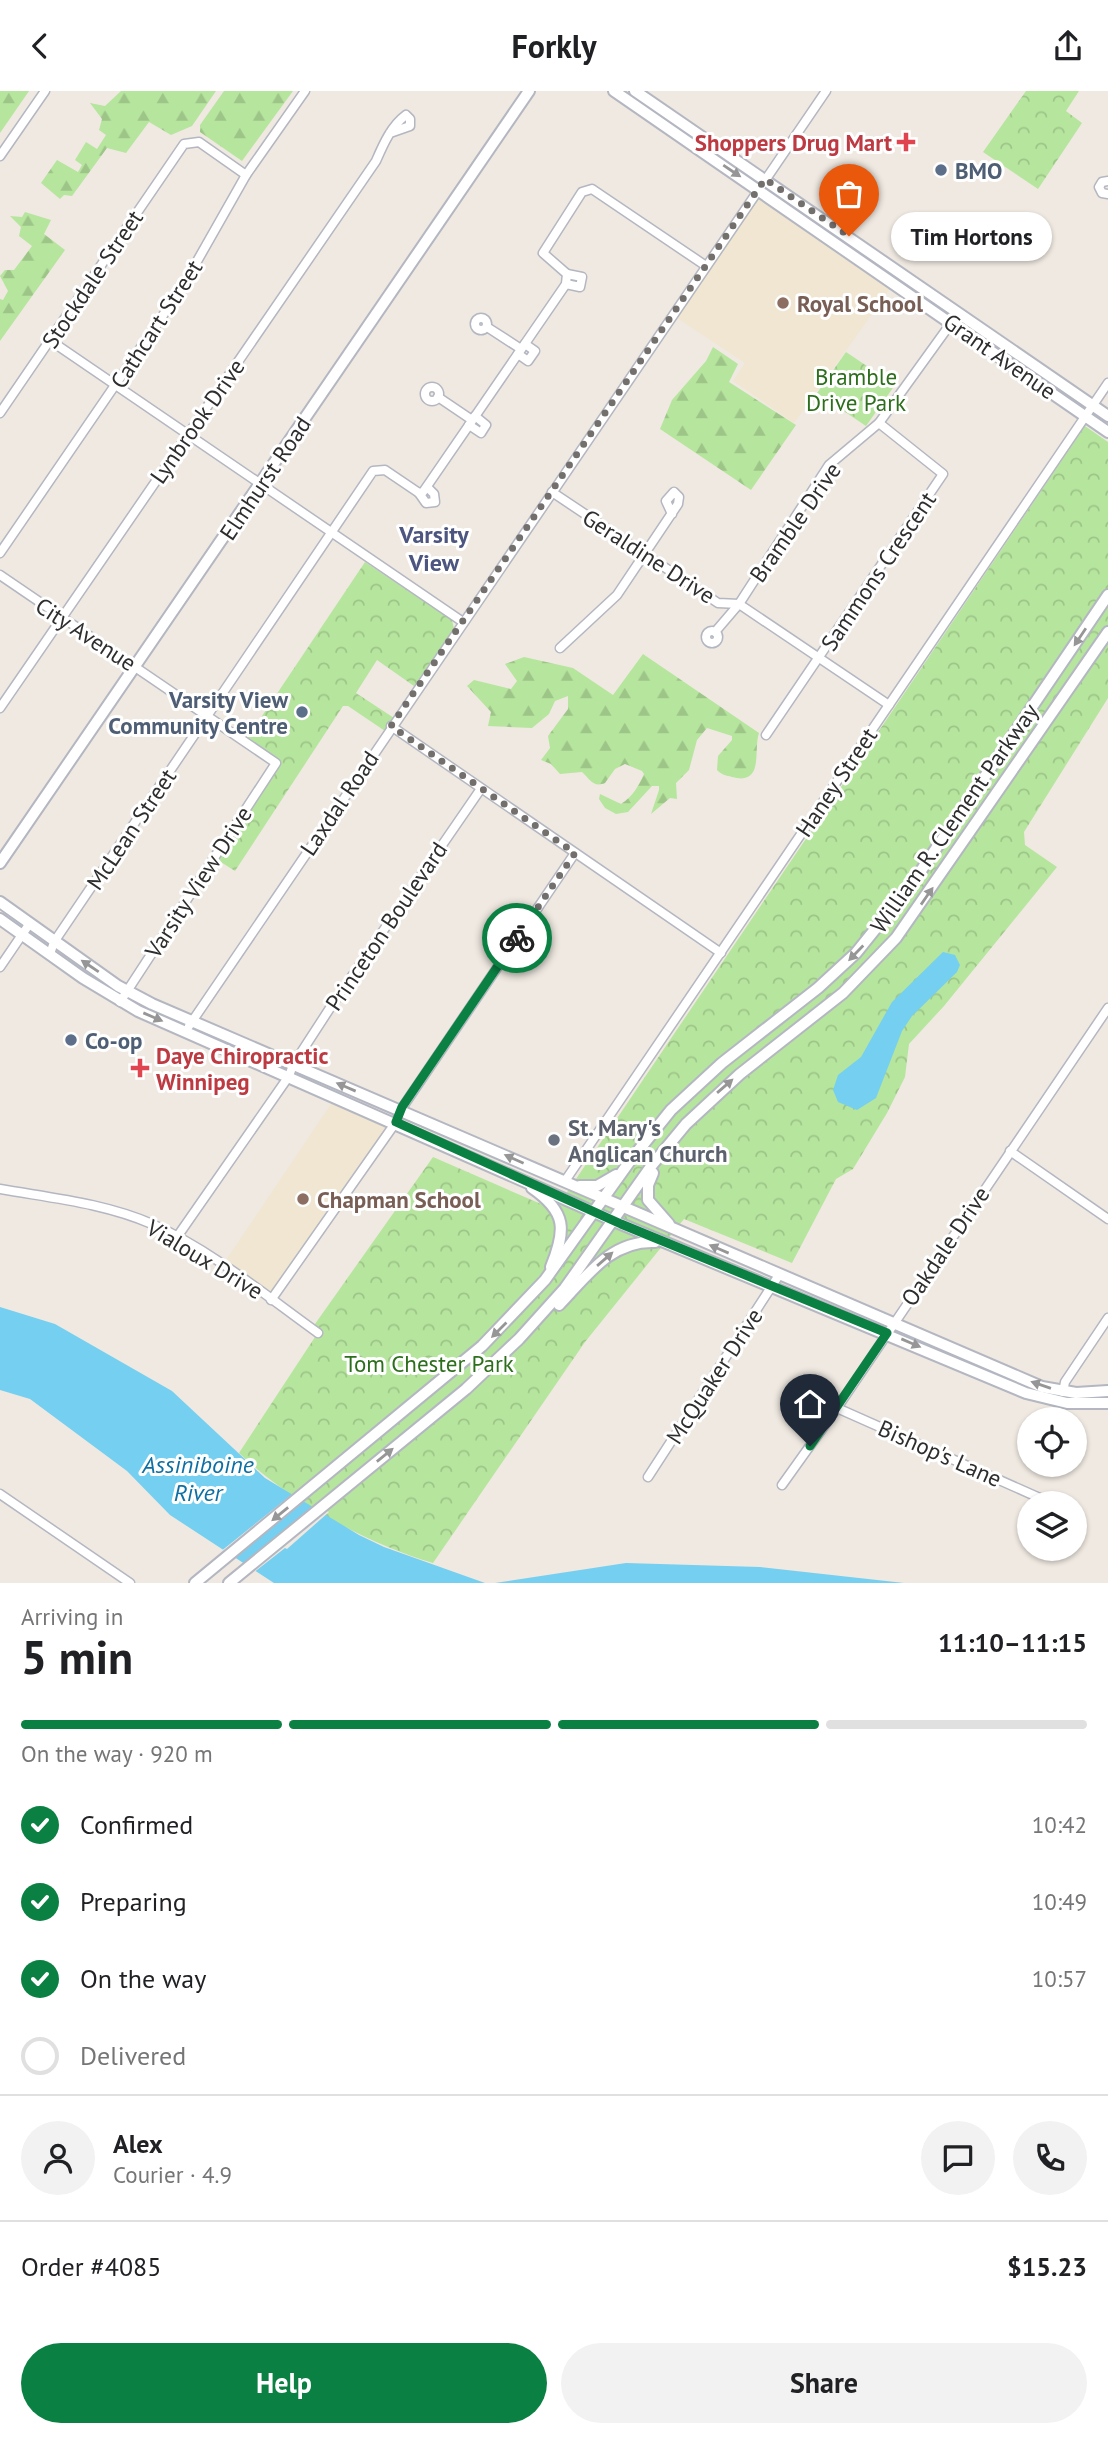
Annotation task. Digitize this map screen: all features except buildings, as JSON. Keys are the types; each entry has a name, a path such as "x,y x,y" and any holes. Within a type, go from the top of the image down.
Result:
{"main road":[{"name":"Elmhurst Road","path":"0,863 529,91"},
{"name":"Grant Avenue","path":"614,91 669,121 958,312 1108,416"},
{"name":"Grant Avenue","path":"635,91 669,121"},
{"name":"Grant Avenue","path":"762,184 951,323 1108,432"},
{"name":"William R. Clement Parkway","path":"195,1583 453,1373 545,1280 630,1161 692,1090 832,976 876,932 914,881 1108,595"},
{"name":"William R. Clement Parkway","path":"229,1583 466,1389 537,1320 565,1288 662,1153 712,1098 843,993 896,938 1108,632"},
{"path":"0,902 127,991 189,1026"},
{"path":"0,919 120,1002 189,1026 398,1116 577,1185 604,1200 779,1275 1039,1397 1067,1403 1108,1403"},
{"path":"398,1116 512,1175 666,1243 773,1286 1042,1387 1063,1392 1108,1391"},
{"path":"662,1153 648,1185 647,1196 654,1210 677,1230"},
{"path":"577,1185 602,1184 630,1161"},
{"path":"512,1175 547,1199 561,1220 560,1245 545,1280"},
{"path":"537,1320 553,1311 618,1248 634,1242 666,1243"}],"street":[{"path":"0,156 44,91"},
{"name":"Cathcart Street","path":"0,553 183,286 246,175 305,91"},
{"name":"Laxdal Road","path":"189,1026 826,91"},
{"name":"Lynbrook Drive","path":"0,708 376,161 390,133"},
{"name":"Stockdale Street","path":"0,413 184,144 199,142 246,175"},
{"path":"1108,181 1102,182 1099,187 1102,193 1108,194"},
{"path":"566,284 580,288 582,277 567,274 546,258 544,248 582,192 592,189 706,266"},
{"path":"438,397 472,421 566,284 567,274"},
{"name":"Bramble Drive","path":"715,632 738,604 829,465 879,423 958,312"},
{"path":"487,327 521,349"},
{"path":"51,341 463,622"},
{"name":"Haney Street","path":"565,1181 1108,383"},
{"name":"McLean Street","path":"50,954 54,942 373,471 385,470 423,490 472,421"},
{"name":"Sammons Crescent","path":"766,735 943,474 879,423"},
{"name":"Geraldine Drive","path":"552,492 718,603 738,604 889,705"},
{"path":"560,647 617,595 672,514"},
{"name":"City Avenue","path":"0,575 276,763"},
{"path":"391,726 480,790 721,953"},
{"name":"Varsity View Drive","path":"120,1002 276,763"},
{"name":"Princeton Boulevard","path":"177,1237 480,790"},
{"path":"271,1300 575,853"},
{"path":"0,967 30,923"},
{"name":"Oakdale Drive","path":"782,1485 1108,1008"},
{"path":"1010,1151 1108,1219"},
{"name":"Vialoux Drive","path":"0,1189 122,1213 177,1237 318,1333"},
{"name":"McQuaker Drive","path":"648,1477 779,1275"},
{"path":"1063,1392 1065,1382 1108,1318"},
{"name":"Bishop's Lane","path":"837,1408 1024,1491"},
{"path":"0,1494 130,1583"}],"shaded area":[{"name":"Royal School","path":"759,197 890,289 794,423 733,381 745,363 677,318"},
{"name":"Chapman School","path":"335,1098 394,1123 272,1297 224,1263"}],"green space":[{"path":"0,91 29,91 0,133"},
{"path":"121,91 216,91 192,126 171,135 149,122 126,153 107,148 72,196 64,195 60,199 41,183 57,160 78,172 82,165 75,160 86,142 97,149 106,135 99,130 102,119 90,103 105,106"},
{"path":"224,91 293,91 242,161 200,132 200,125"},
{"path":"1026,91 1079,91 1066,111 1082,123 1038,189 983,152"},
{"path":"25,212 51,220 44,234 65,250 0,341 0,299 3,300 8,291 0,276 5,270 14,270 32,246 19,236 21,227 10,216 22,217"},
{"path":"713,347 738,364 729,382 796,425 751,490 660,429 672,400 706,361"},
{"name":"Bramble Drive Park","path":"846,352 895,385 866,426 817,393"},
{"name":"Tom Chester Park","path":"1085,426 1108,442 1108,698 1024,832 1025,845 1057,867 944,1006 909,1044 905,1077 887,1113 853,1169 836,1179 792,1263 684,1219 585,1342 433,1563 382,1544 330,1519 259,1471 239,1453 315,1337 315,1324 433,1157 541,1204 553,1213"},
{"name":"Varsity View Community Centre","path":"365,562 452,620 454,629 414,686 377,660 356,693 394,718 385,731 348,706 343,706 235,871 216,859 279,762 246,740"},
{"path":"643,654 759,733 756,764 749,776 732,777 717,770 718,756 732,740 732,736 707,728 697,740 689,770 676,783 677,799 670,798 651,814 659,790 659,786 652,786 628,812 616,814 605,808 599,799 600,794 621,804 637,787 644,774 642,771 625,764 615,769 605,783 597,784 582,772 560,774 551,764 541,760 550,748 548,736 568,709 568,696 555,701 549,714 532,728 488,726 491,712 467,686 474,680 511,689 517,681 505,664 524,657 573,668 613,695"}],"water":[{"path":"943,952 955,955 960,965 957,972 912,1016 902,1031 876,1098 857,1110 838,1102 833,1090 838,1075 861,1057 892,1002"},
{"name":"Assiniboine River","path":"0,1307 55,1324 172,1391 265,1478 359,1535 384,1547 485,1583 274,1583 170,1515 127,1471 30,1399 0,1390"},
{"path":"626,1563 760,1567 904,1583 495,1583"}],"pier":[{"path":"295,1492 307,1499 232,1560 220,1552"},
{"path":"316,1505 329,1512 287,1549 253,1573 241,1566"}],"way so far":[{"path":"517,938 575,853 480,790 391,726 765,179 849,236"}],"place":[{"name":"Shoppers Drug Mart","path":"906,142"},
{"name":"BMO","path":"941,170"},
{"name":"Tim Hortons","path":"849,236"},
{"name":"Royal School","path":"783,303"},
{"name":"Varsity View Community Centre","path":"302,712"},
{"name":"Co-op","path":"71,1040"},
{"name":"Daye Chiropractic Winnipeg","path":"140,1068"},
{"name":"St. Mary's Anglican Church","path":"554,1140"},
{"name":"Chapman School","path":"303,1199"}],"district":[{"name":"Varsity View","path":"434,548"}],"route":[{"path":"517,938 402,1107 396,1122 621,1224 887,1333 810,1446"}]}
